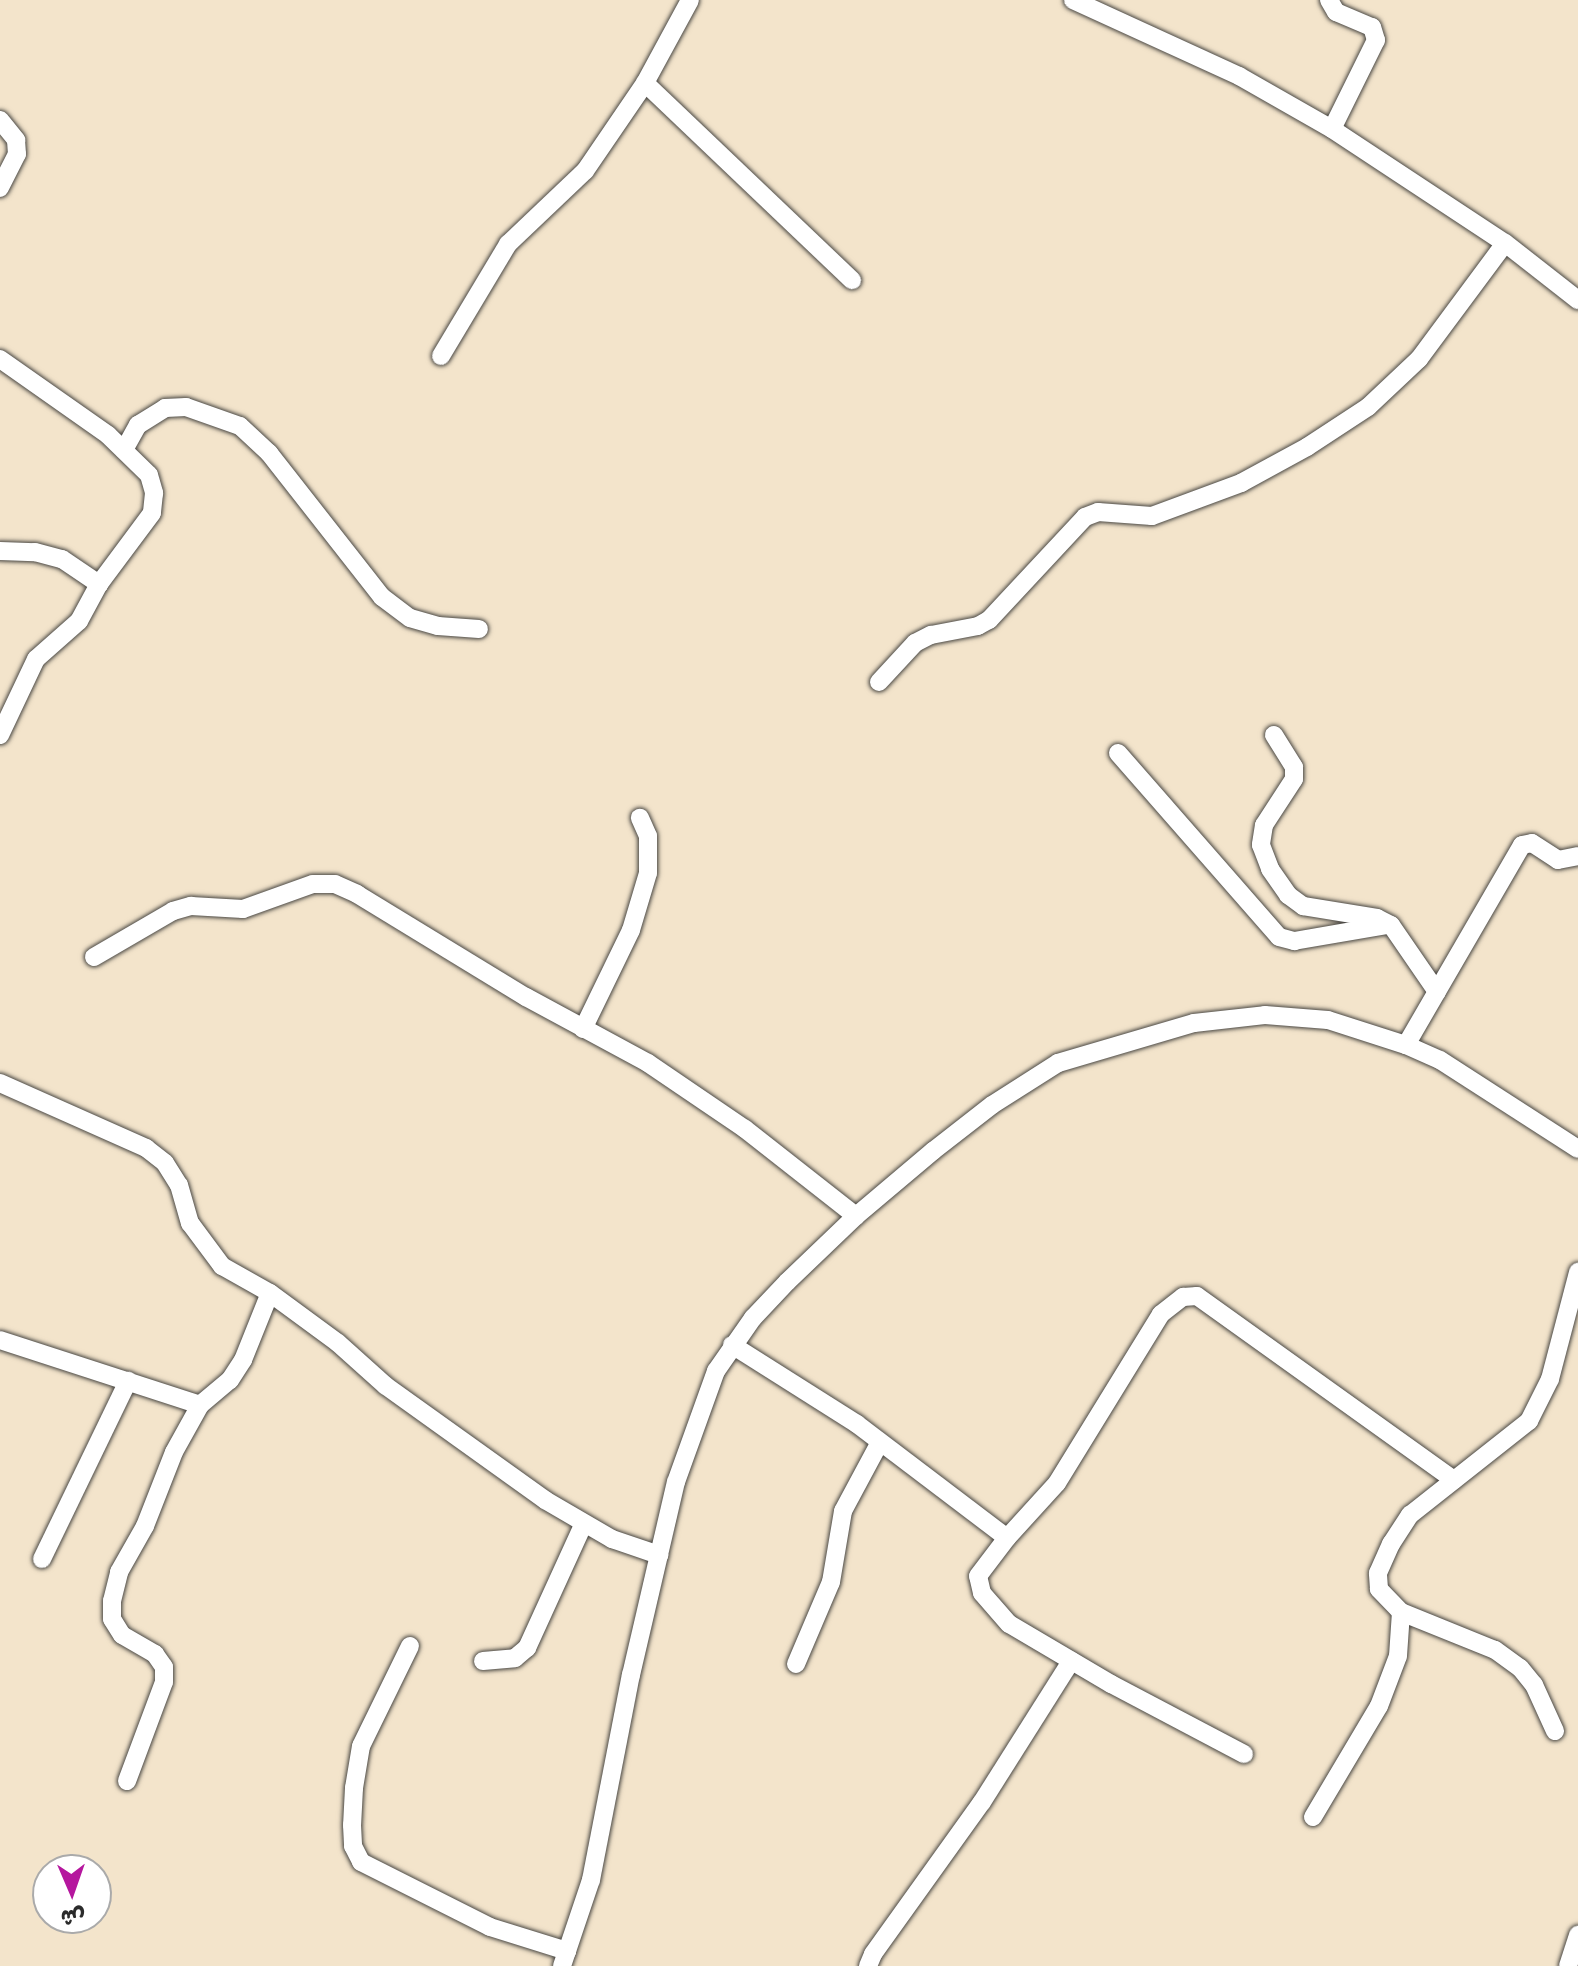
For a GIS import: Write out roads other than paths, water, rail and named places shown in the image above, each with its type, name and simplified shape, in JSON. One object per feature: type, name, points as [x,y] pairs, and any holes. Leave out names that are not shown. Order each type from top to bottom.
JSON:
[{"type":"street","points":[[441,356],[508,244],[585,171],[645,83],[690,0]]},
{"type":"street","points":[[1073,0],[1239,76],[1332,129],[1505,243],[1578,300]]},
{"type":"street","points":[[1329,0],[1336,12],[1372,27],[1376,40],[1332,129]]},
{"type":"street","points":[[645,83],[852,280]]},
{"type":"street","points":[[0,120],[16,140],[17,154],[0,188]]},
{"type":"street","points":[[879,682],[915,643],[931,635],[978,626],[989,620],[1085,517],[1098,512],[1152,516],[1241,483],[1307,447],[1368,407],[1419,359],[1505,243]]},
{"type":"street","points":[[0,359],[55,395],[124,450],[149,475],[154,493],[152,513],[99,584],[79,621],[36,659],[0,735]]},
{"type":"street","points":[[124,450],[138,425],[165,408],[186,407],[240,426],[269,453],[382,597],[410,618],[438,626],[479,629]]},
{"type":"street","points":[[0,551],[35,552],[62,559],[99,584]]},
{"type":"street","points":[[1274,735],[1294,767],[1294,779],[1264,825],[1261,845],[1270,869],[1288,895],[1303,906],[1377,918],[1391,925],[1437,992]]},
{"type":"street","points":[[1118,753],[1279,937],[1294,941],[1391,925]]},
{"type":"street","points":[[583,1029],[631,930],[648,873],[648,836],[640,818]]},
{"type":"street","points":[[1406,1045],[1522,845],[1532,843],[1558,860],[1578,856]]},
{"type":"street","points":[[94,957],[173,911],[191,906],[243,909],[313,884],[335,884],[357,894],[583,1029],[648,1063],[721,1113],[856,1216]]},
{"type":"street","points":[[410,1646],[361,1746],[354,1788],[353,1846],[361,1862],[490,1927],[565,1959],[591,1880],[676,1482],[701,1407],[732,1345],[787,1282],[856,1216],[992,1105],[1058,1063],[1194,1023],[1265,1015],[1328,1020],[1406,1045],[1440,1060],[1578,1149]]},
{"type":"street","points":[[0,1083],[146,1148],[165,1163],[179,1185],[190,1223],[211,1255],[238,1277],[270,1293],[338,1343],[386,1386],[583,1525],[659,1555]]},
{"type":"street","points":[[1555,1731],[1534,1685],[1520,1668],[1495,1650],[1401,1612],[1379,1589],[1378,1573],[1391,1544],[1410,1515],[1529,1421],[1550,1379],[1578,1272]]},
{"type":"street","points":[[127,1781],[164,1682],[164,1667],[155,1654],[122,1635],[112,1619],[112,1601],[119,1572],[145,1526],[174,1452],[200,1405],[230,1380],[243,1360],[270,1293]]},
{"type":"street","points":[[1244,1754],[1009,1624],[982,1593],[978,1576],[1007,1538],[1057,1483],[1161,1314],[1183,1297],[1197,1296],[1454,1480]]},
{"type":"street","points":[[0,1340],[200,1405]]},
{"type":"street","points":[[732,1345],[880,1442],[1007,1538]]},
{"type":"street","points":[[42,1559],[128,1381]]},
{"type":"street","points":[[796,1664],[831,1582],[843,1511],[880,1442]]},
{"type":"street","points":[[483,1661],[515,1658],[527,1648],[583,1525]]},
{"type":"street","points":[[1313,1817],[1379,1706],[1398,1656],[1401,1612]]},
{"type":"street","points":[[868,1966],[982,1802],[1071,1661]]},
{"type":"street","points":[[1568,1966],[1578,1935]]}]
